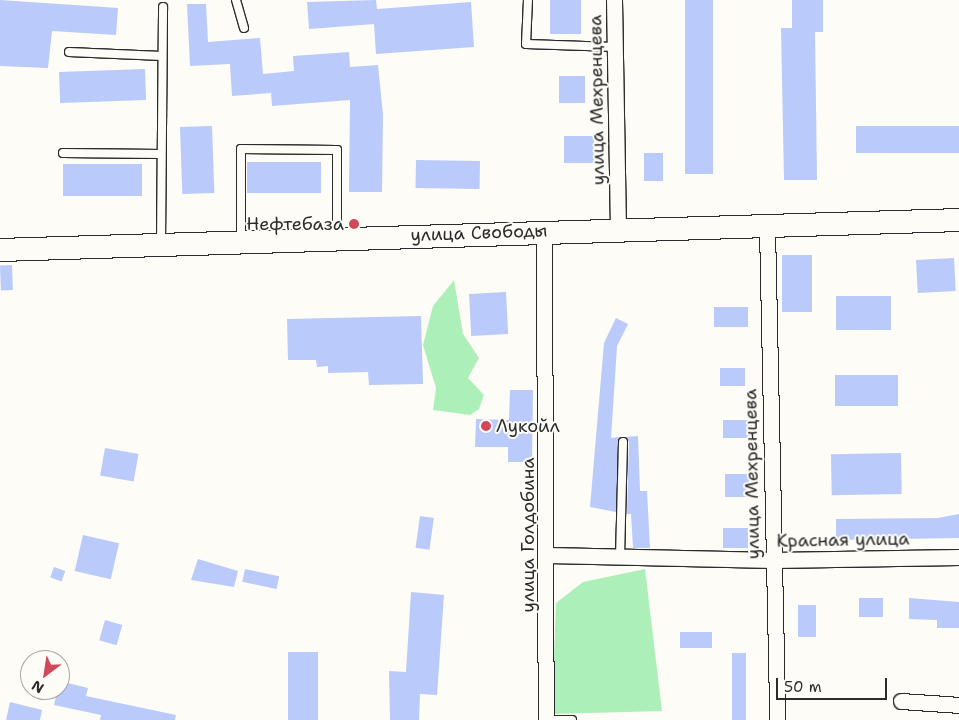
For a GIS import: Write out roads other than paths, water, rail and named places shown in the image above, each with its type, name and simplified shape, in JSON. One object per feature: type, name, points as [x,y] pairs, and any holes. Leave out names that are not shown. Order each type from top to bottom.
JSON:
[{"type":"main road","name":"улица Свободы","points":[[0,250],[544,230],[766,227],[959,220]]},
{"type":"street","name":"улица Мехренцева","points":[[614,0],[618,230]]},
{"type":"street","name":"улица Мехренцева","points":[[766,227],[777,720]]},
{"type":"street","name":"улица Голдобина","points":[[544,230],[548,555],[546,720]]},
{"type":"street","name":"Красная улица","points":[[548,555],[773,560],[959,557]]},
{"type":"street","points":[[901,701],[959,705]]},
{"type":"lane","points":[[236,0],[244,28]]},
{"type":"lane","points":[[528,0],[526,44],[615,47]]},
{"type":"lane","points":[[161,244],[163,7]]},
{"type":"lane","points":[[69,52],[162,56]]},
{"type":"lane","points":[[241,241],[241,149],[337,150],[338,238]]},
{"type":"lane","points":[[63,153],[161,154]]},
{"type":"lane","points":[[620,557],[622,442]]},
{"type":"lane","points":[[546,720],[572,720]]},
{"type":"place","name":"Нефтебаза","points":[[354,224]]},
{"type":"place","name":"Лукойл","points":[[486,426]]}]
